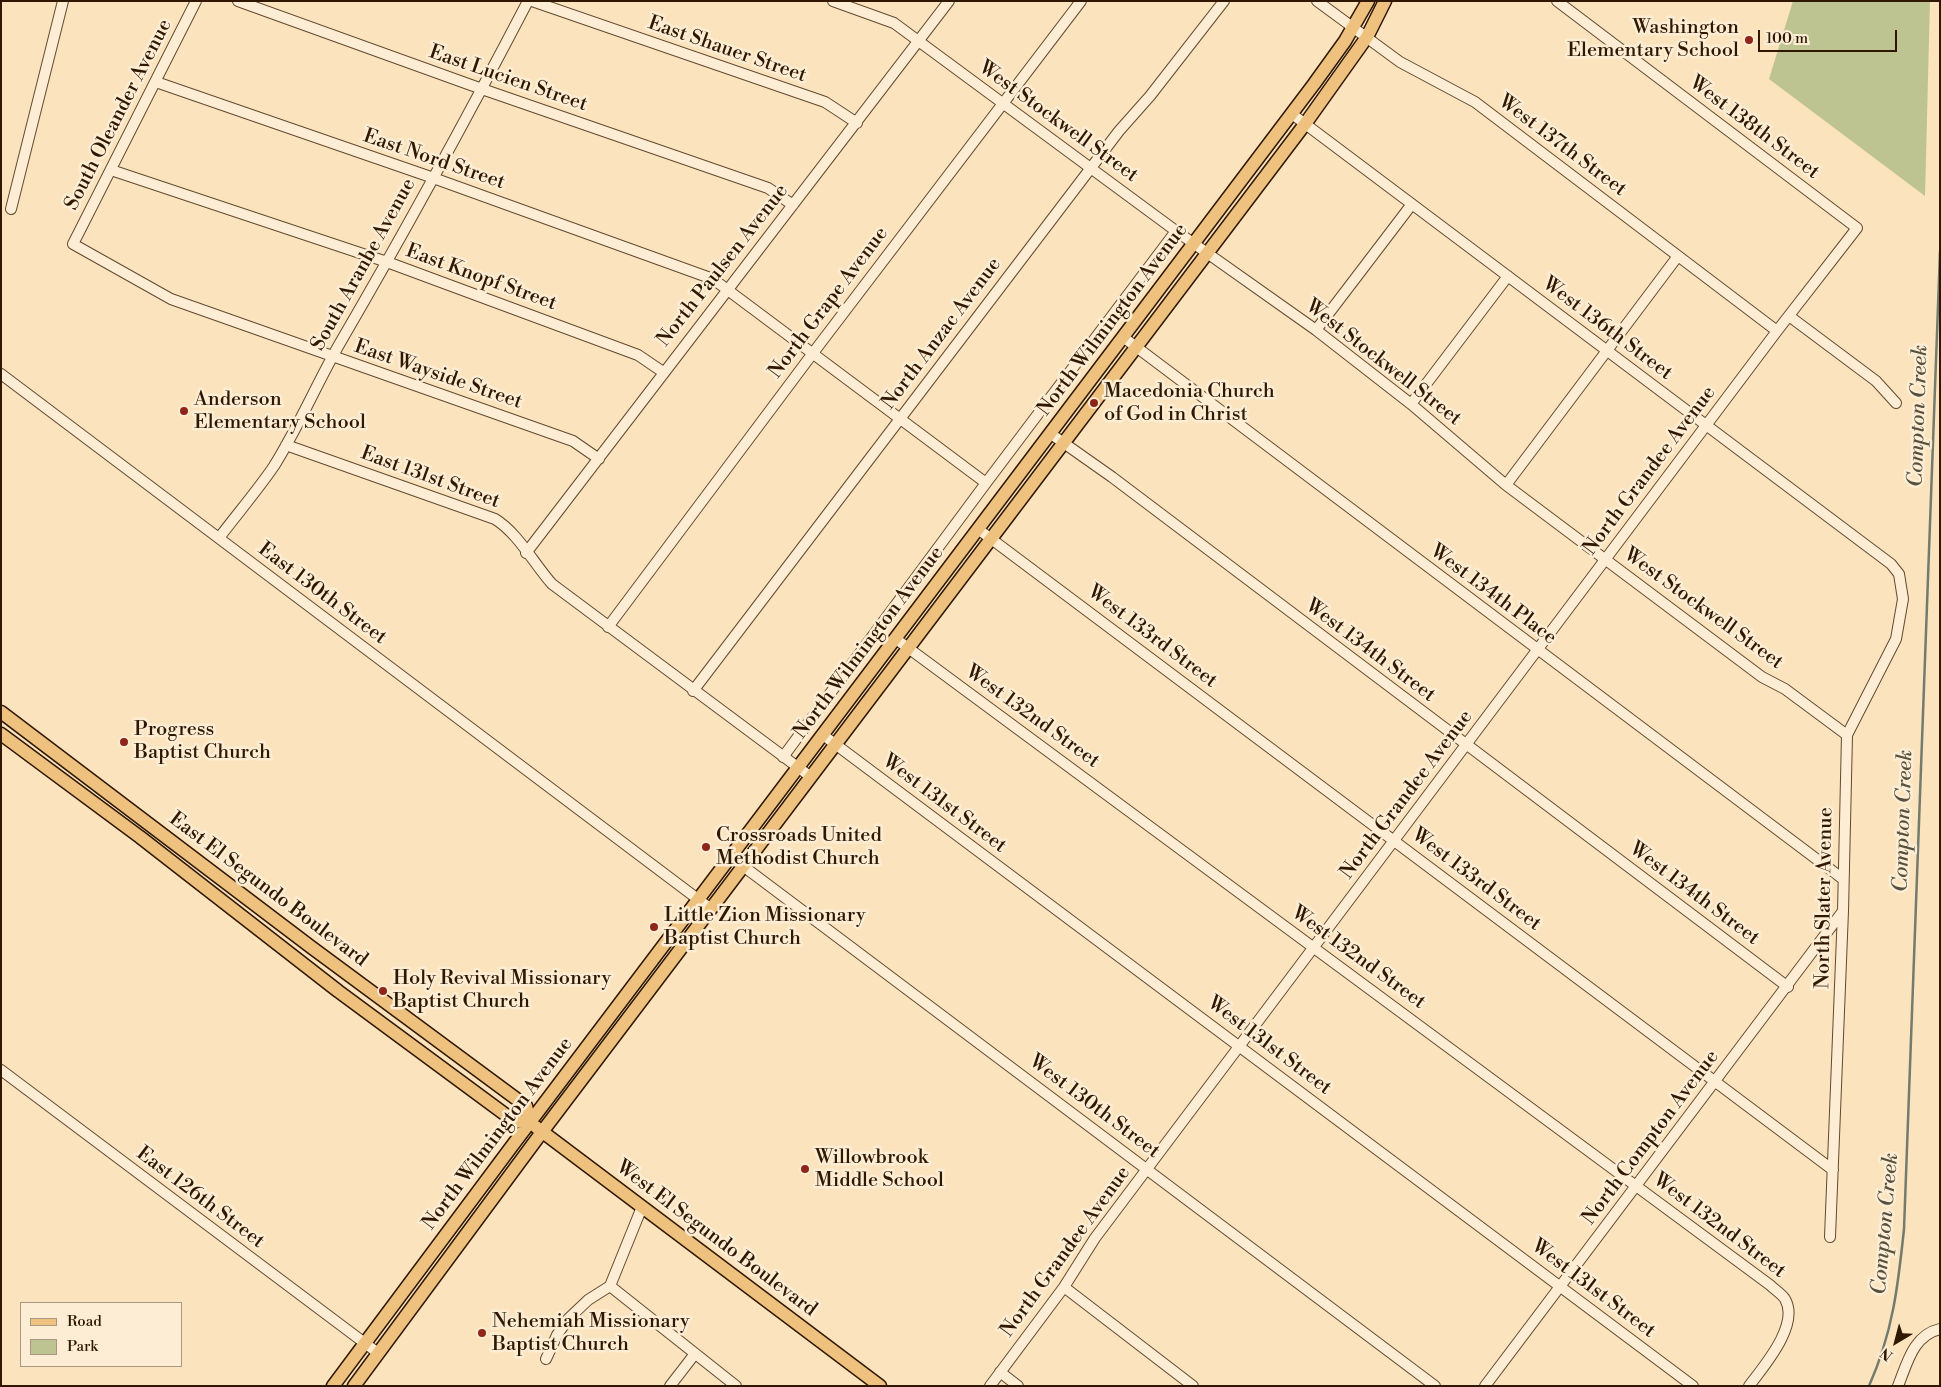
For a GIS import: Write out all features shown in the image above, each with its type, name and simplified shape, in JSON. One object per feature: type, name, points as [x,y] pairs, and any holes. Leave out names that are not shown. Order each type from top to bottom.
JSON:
[{"type":"main road","name":"North Wilmington Avenue","points":[[332,1386],[1292,114],[1327,67],[1353,28],[1368,1]]},
{"type":"main road","name":"North Wilmington Avenue","points":[[354,1386],[543,1130],[1305,124],[1367,37],[1386,1]]},
{"type":"main road","name":"East El Segundo Boulevard","points":[[1,712],[310,947],[526,1106],[530,1122],[515,1121],[454,1078],[338,991],[140,837],[1,734]]},
{"type":"main road","name":"West El Segundo Boulevard","points":[[530,1122],[880,1386]]},
{"type":"street","points":[[11,209],[63,1]]},
{"type":"street","name":"South Oleander Avenue","points":[[73,244],[196,1]]},
{"type":"street","name":"East Lucien Street","points":[[238,1],[482,90],[768,188],[792,205]]},
{"type":"street","name":"South Aranbe Avenue","points":[[219,538],[273,466],[286,445],[332,356],[387,262],[482,90],[528,1]]},
{"type":"street","name":"East Shauer Street","points":[[532,1],[825,102],[857,123]]},
{"type":"street","name":"West Stockwell Street","points":[[833,1],[894,23],[1003,102],[1176,231],[1316,330],[1411,404],[1506,485],[1762,678],[1785,689],[1846,736]]},
{"type":"street","name":"North Paulsen Avenue","points":[[526,553],[949,1]]},
{"type":"street","name":"North Grape Avenue","points":[[608,627],[1080,1]]},
{"type":"street","name":"North Anzac Avenue","points":[[693,691],[1118,131],[1150,96],[1224,1]]},
{"type":"street","name":"West 137th Street","points":[[1317,1],[1400,62],[1475,102],[1778,331]]},
{"type":"street","name":"West 138th Street","points":[[1557,1],[1858,228]]},
{"type":"street","name":"East Nord Street","points":[[156,82],[433,178],[713,279],[986,483]]},
{"type":"street","name":"West 136th Street","points":[[1292,114],[1891,564],[1899,574]]},
{"type":"street","name":"East Knopf Street","points":[[111,170],[387,262],[638,355],[664,372]]},
{"type":"street","points":[[1316,330],[1412,204]]},
{"type":"street","name":"North Grandee Avenue","points":[[990,1386],[1064,1287],[1095,1238],[1789,316],[1858,228]]},
{"type":"street","points":[[783,757],[1176,231]]},
{"type":"street","name":"East Wayside Street","points":[[73,244],[171,299],[573,441],[599,459]]},
{"type":"street","points":[[1506,485],[1678,256]]},
{"type":"street","points":[[1411,404],[1508,276]]},
{"type":"street","points":[[1789,316],[1876,381],[1896,403]]},
{"type":"street","name":"West 134th Place","points":[[1123,337],[1843,880]]},
{"type":"street","name":"East 130th Street","points":[[1,374],[698,900]]},
{"type":"street","name":"West 134th Street","points":[[1051,434],[1112,477],[1788,987]]},
{"type":"street","name":"East 131st Street","points":[[286,445],[495,519],[505,525],[526,553]]},
{"type":"street","name":"West 133rd Street","points":[[978,529],[1833,1170]]},
{"type":"street","points":[[526,553],[552,584],[693,691],[811,777]]},
{"type":"street","name":"North Slater Avenue","points":[[1830,1237],[1844,911],[1846,736],[1896,639],[1903,599],[1899,574]]},
{"type":"street","name":"West 132nd Street","points":[[896,639],[1637,1186],[1785,1298],[1788,1313],[1786,1328],[1770,1358],[1750,1386]]},
{"type":"street","name":"West 131st Street","points":[[823,735],[1693,1386]]},
{"type":"street","name":"West 130th Street","points":[[731,857],[1435,1386]]},
{"type":"street","points":[[698,900],[711,909]]},
{"type":"street","name":"North Compton Avenue","points":[[1485,1386],[1844,911]]},
{"type":"street","name":"East 126th Street","points":[[1,1070],[378,1354]]},
{"type":"street","points":[[546,1359],[557,1335],[568,1319],[588,1300],[610,1286],[642,1207]]},
{"type":"street","points":[[610,1286],[736,1386]]},
{"type":"street","points":[[1064,1287],[1193,1386]]},
{"type":"street","points":[[1898,1386],[1913,1348],[1922,1338],[1940,1329]]},
{"type":"street","points":[[670,1386],[694,1354]]},
{"type":"street","points":[[1000,1372],[1018,1386]]},
{"type":"green space","points":[[1793,1],[1930,1],[1925,196],[1769,79]]},
{"type":"waterway","name":"Compton Creek","points":[[1869,1386],[1889,1328],[1897,1289],[1904,1229],[1940,252]]},
{"type":"place","name":"Washington Elementary School","points":[[1749,40]]},
{"type":"place","name":"Macedonia Church of God in Christ","points":[[1094,403]]},
{"type":"place","name":"Anderson Elementary School","points":[[184,411]]},
{"type":"place","name":"Progress Baptist Church","points":[[124,742]]},
{"type":"place","name":"Crossroads United Methodist Church","points":[[706,847]]},
{"type":"place","name":"Little Zion Missionary Baptist Church","points":[[654,927]]},
{"type":"place","name":"Holy Revival Missionary Baptist Church","points":[[383,991]]},
{"type":"place","name":"Willowbrook Middle School","points":[[805,1169]]},
{"type":"place","name":"Nehemiah Missionary Baptist Church","points":[[482,1333]]}]
